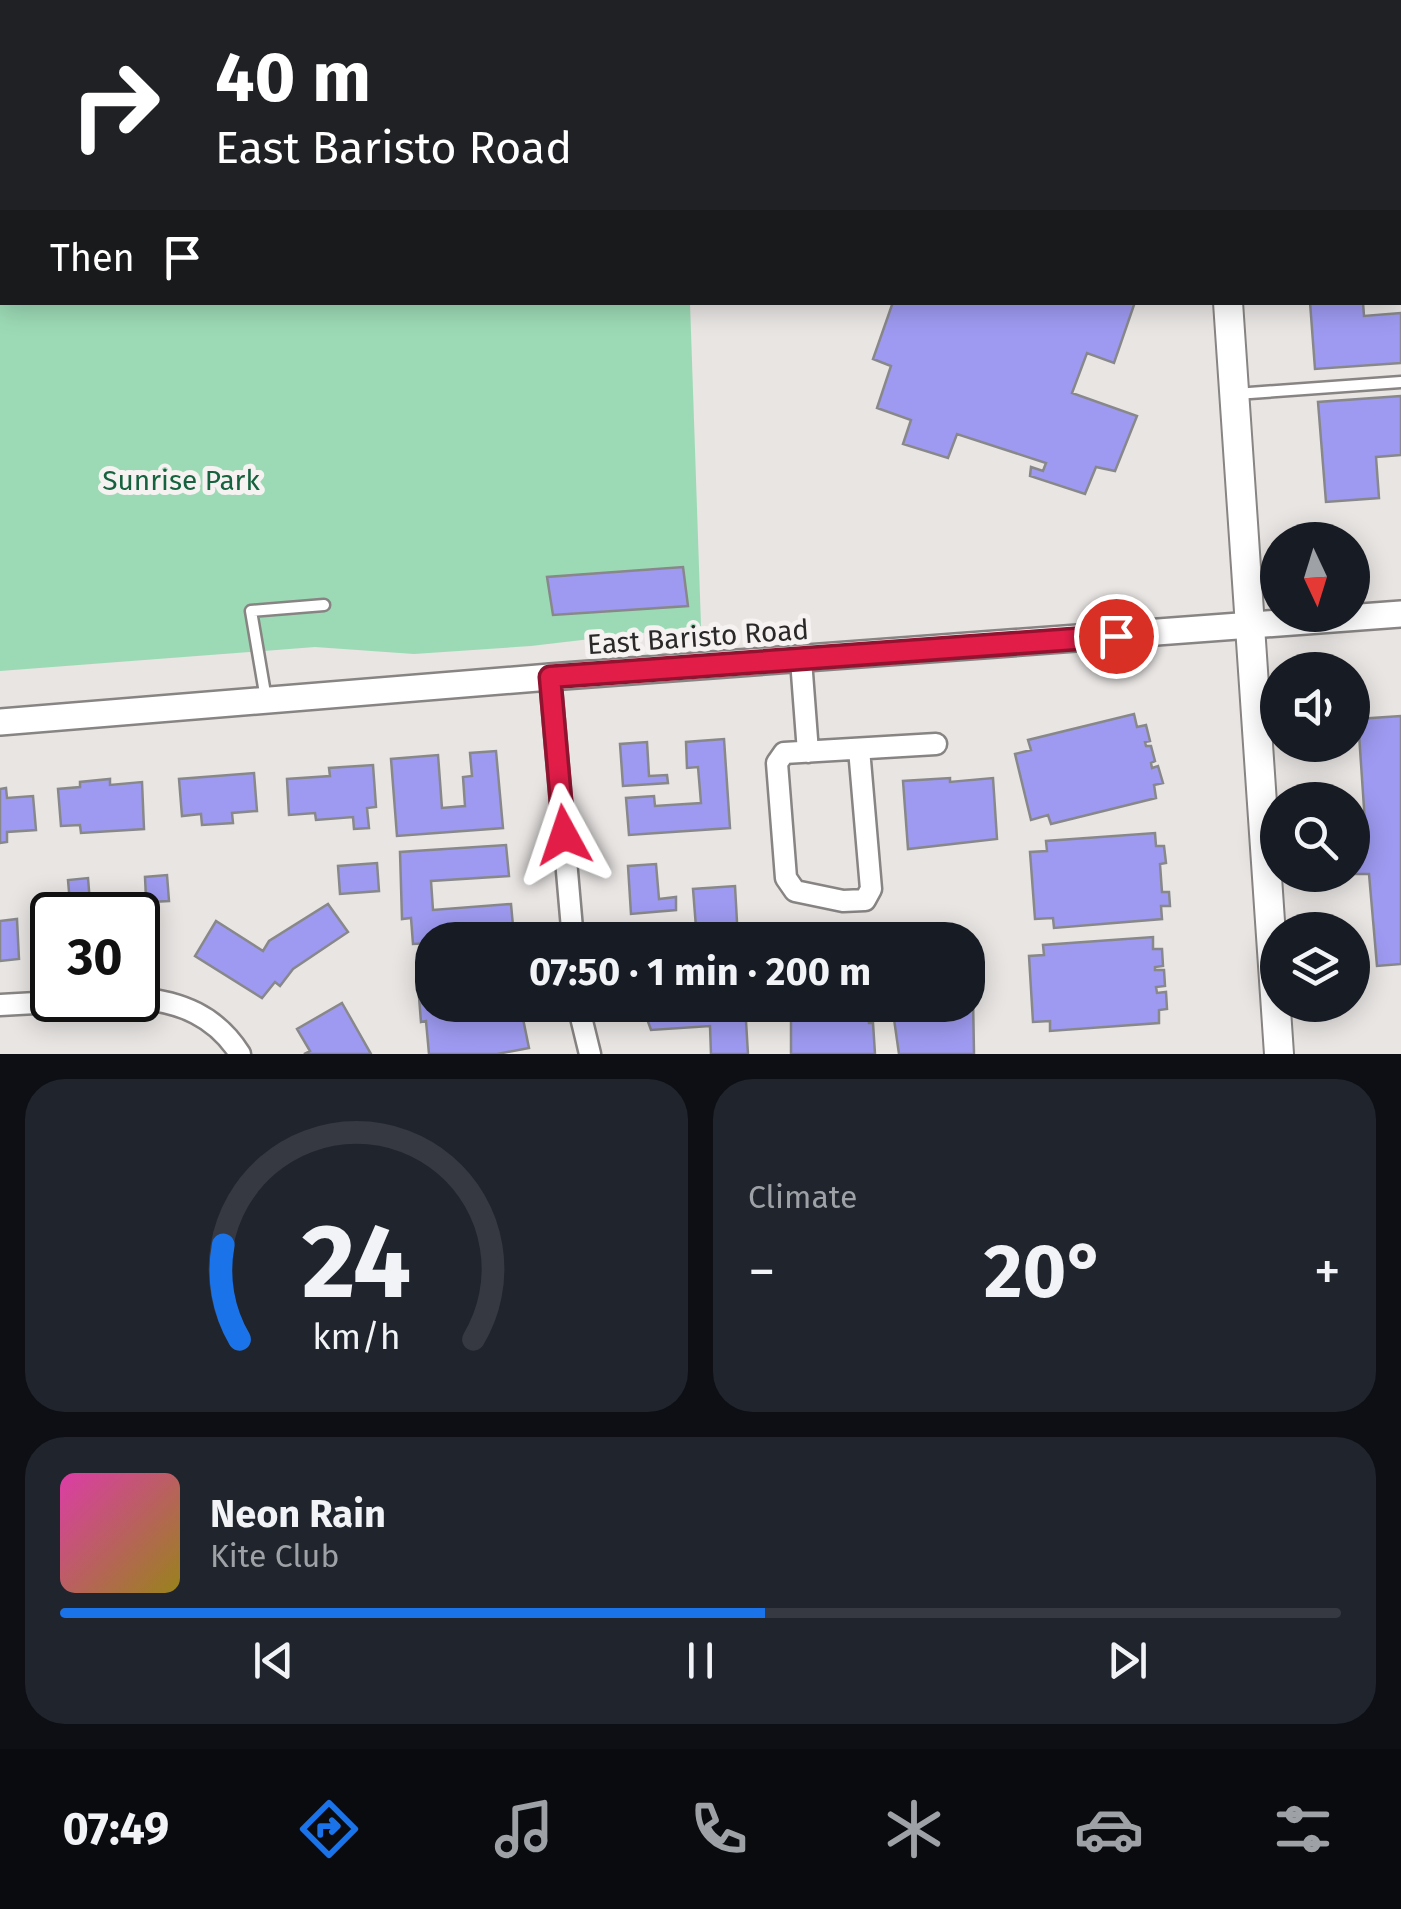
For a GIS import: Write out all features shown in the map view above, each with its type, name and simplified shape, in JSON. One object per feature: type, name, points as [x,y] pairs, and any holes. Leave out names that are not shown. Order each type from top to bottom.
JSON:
[{"type":"main road","points":[[1228,305],[1279,1054]]},
{"type":"street","name":"East Baristo Road","points":[[0,722],[1401,614]]},
{"type":"street","points":[[800,660],[808,752]]},
{"type":"street","points":[[550,677],[571,922]]},
{"type":"street","points":[[859,748],[871,889],[865,900],[843,901],[796,891],[786,878],[777,763],[784,754],[859,748],[936,744]]},
{"type":"street","points":[[160,1000],[196,1010],[232,1041],[240,1054]]},
{"type":"street","points":[[0,1005],[30,1003]]},
{"type":"street","points":[[582,1022],[590,1054]]},
{"type":"lane","points":[[1235,394],[1401,382]]},
{"type":"lane","points":[[266,700],[251,611],[324,605]]},
{"type":"green space","name":"Sunrise Park","points":[[0,305],[690,305],[701,626],[531,646],[414,654],[315,647],[0,671]]},
{"type":"building","points":[[892,305],[1134,305],[1114,363],[1087,353],[1072,393],[1137,416],[1115,471],[1096,467],[1085,494],[1030,476],[1031,467],[1043,471],[1046,463],[957,434],[948,458],[903,444],[911,420],[877,408],[891,366],[873,359]]},
{"type":"building","points":[[1310,305],[1363,305],[1364,316],[1401,313],[1401,363],[1315,369]]},
{"type":"building","points":[[1401,396],[1401,455],[1376,457],[1379,498],[1326,502],[1318,402]]},
{"type":"building","points":[[683,567],[688,606],[553,615],[547,577]]},
{"type":"building","points":[[1134,714],[1137,727],[1146,725],[1150,741],[1145,742],[1146,746],[1151,746],[1155,761],[1152,768],[1158,766],[1163,783],[1154,785],[1156,798],[1051,824],[1048,815],[1031,820],[1015,754],[1031,750],[1028,740]]},
{"type":"building","points":[[1401,716],[1401,964],[1377,966],[1370,886],[1370,782],[1362,782],[1361,762],[1370,762],[1370,718]]},
{"type":"building","points":[[724,739],[730,828],[629,835],[626,798],[654,796],[655,806],[701,803],[698,767],[687,768],[686,742]]},
{"type":"building","points":[[647,742],[649,776],[667,775],[668,783],[623,786],[620,744]]},
{"type":"building","points":[[496,751],[503,828],[397,836],[391,759],[438,755],[442,808],[465,806],[463,777],[472,776],[470,753]]},
{"type":"building","points":[[373,765],[376,807],[367,808],[369,828],[354,829],[353,817],[316,820],[315,813],[289,815],[287,779],[330,776],[329,768]]},
{"type":"building","points":[[254,773],[257,811],[232,813],[233,823],[202,825],[201,814],[182,816],[179,779]]},
{"type":"building","points":[[950,778],[950,782],[993,778],[997,839],[908,849],[903,781]]},
{"type":"building","points":[[110,779],[110,785],[142,782],[144,829],[81,833],[80,825],[61,826],[58,789]]},
{"type":"building","points":[[6,788],[7,798],[33,796],[36,830],[7,832],[7,842],[0,843],[0,789]]},
{"type":"building","points":[[1155,833],[1156,846],[1164,846],[1166,863],[1160,864],[1162,892],[1169,892],[1170,906],[1161,906],[1162,919],[1054,928],[1053,918],[1035,919],[1030,852],[1047,851],[1046,841]]},
{"type":"building","points":[[506,845],[509,876],[431,881],[433,910],[511,904],[513,922],[415,922],[413,944],[411,918],[402,919],[400,852]]},
{"type":"building","points":[[377,863],[379,891],[340,894],[338,866]]},
{"type":"building","points":[[656,864],[659,899],[676,897],[676,910],[631,914],[628,866]]},
{"type":"building","points":[[167,875],[169,901],[160,901],[160,892],[146,892],[145,877]]},
{"type":"building","points":[[88,878],[89,892],[69,892],[68,880]]},
{"type":"building","points":[[735,886],[737,922],[696,922],[693,889]]},
{"type":"building","points":[[328,904],[348,932],[293,969],[280,986],[275,982],[262,998],[195,956],[216,921],[263,951],[269,941]]},
{"type":"building","points":[[17,919],[19,959],[0,961],[0,921]]},
{"type":"building","points":[[1153,937],[1153,949],[1162,949],[1163,966],[1155,970],[1164,970],[1165,986],[1156,987],[1157,993],[1166,992],[1167,1009],[1159,1010],[1159,1023],[1050,1031],[1050,1021],[1033,1022],[1029,956],[1044,955],[1043,945]]},
{"type":"building","points":[[342,1003],[371,1054],[304,1054],[310,1051],[297,1029]]},
{"type":"building","points":[[426,1022],[524,1022],[529,1048],[497,1054],[429,1054]]},
{"type":"building","points":[[648,1022],[746,1022],[748,1054],[711,1054],[710,1026],[651,1030]]},
{"type":"building","points":[[791,1022],[873,1023],[875,1054],[791,1054]]},
{"type":"building","points":[[894,1022],[973,1022],[974,1054],[899,1054]]},
{"type":"route","points":[[564,835],[550,677],[1116,636]]}]
